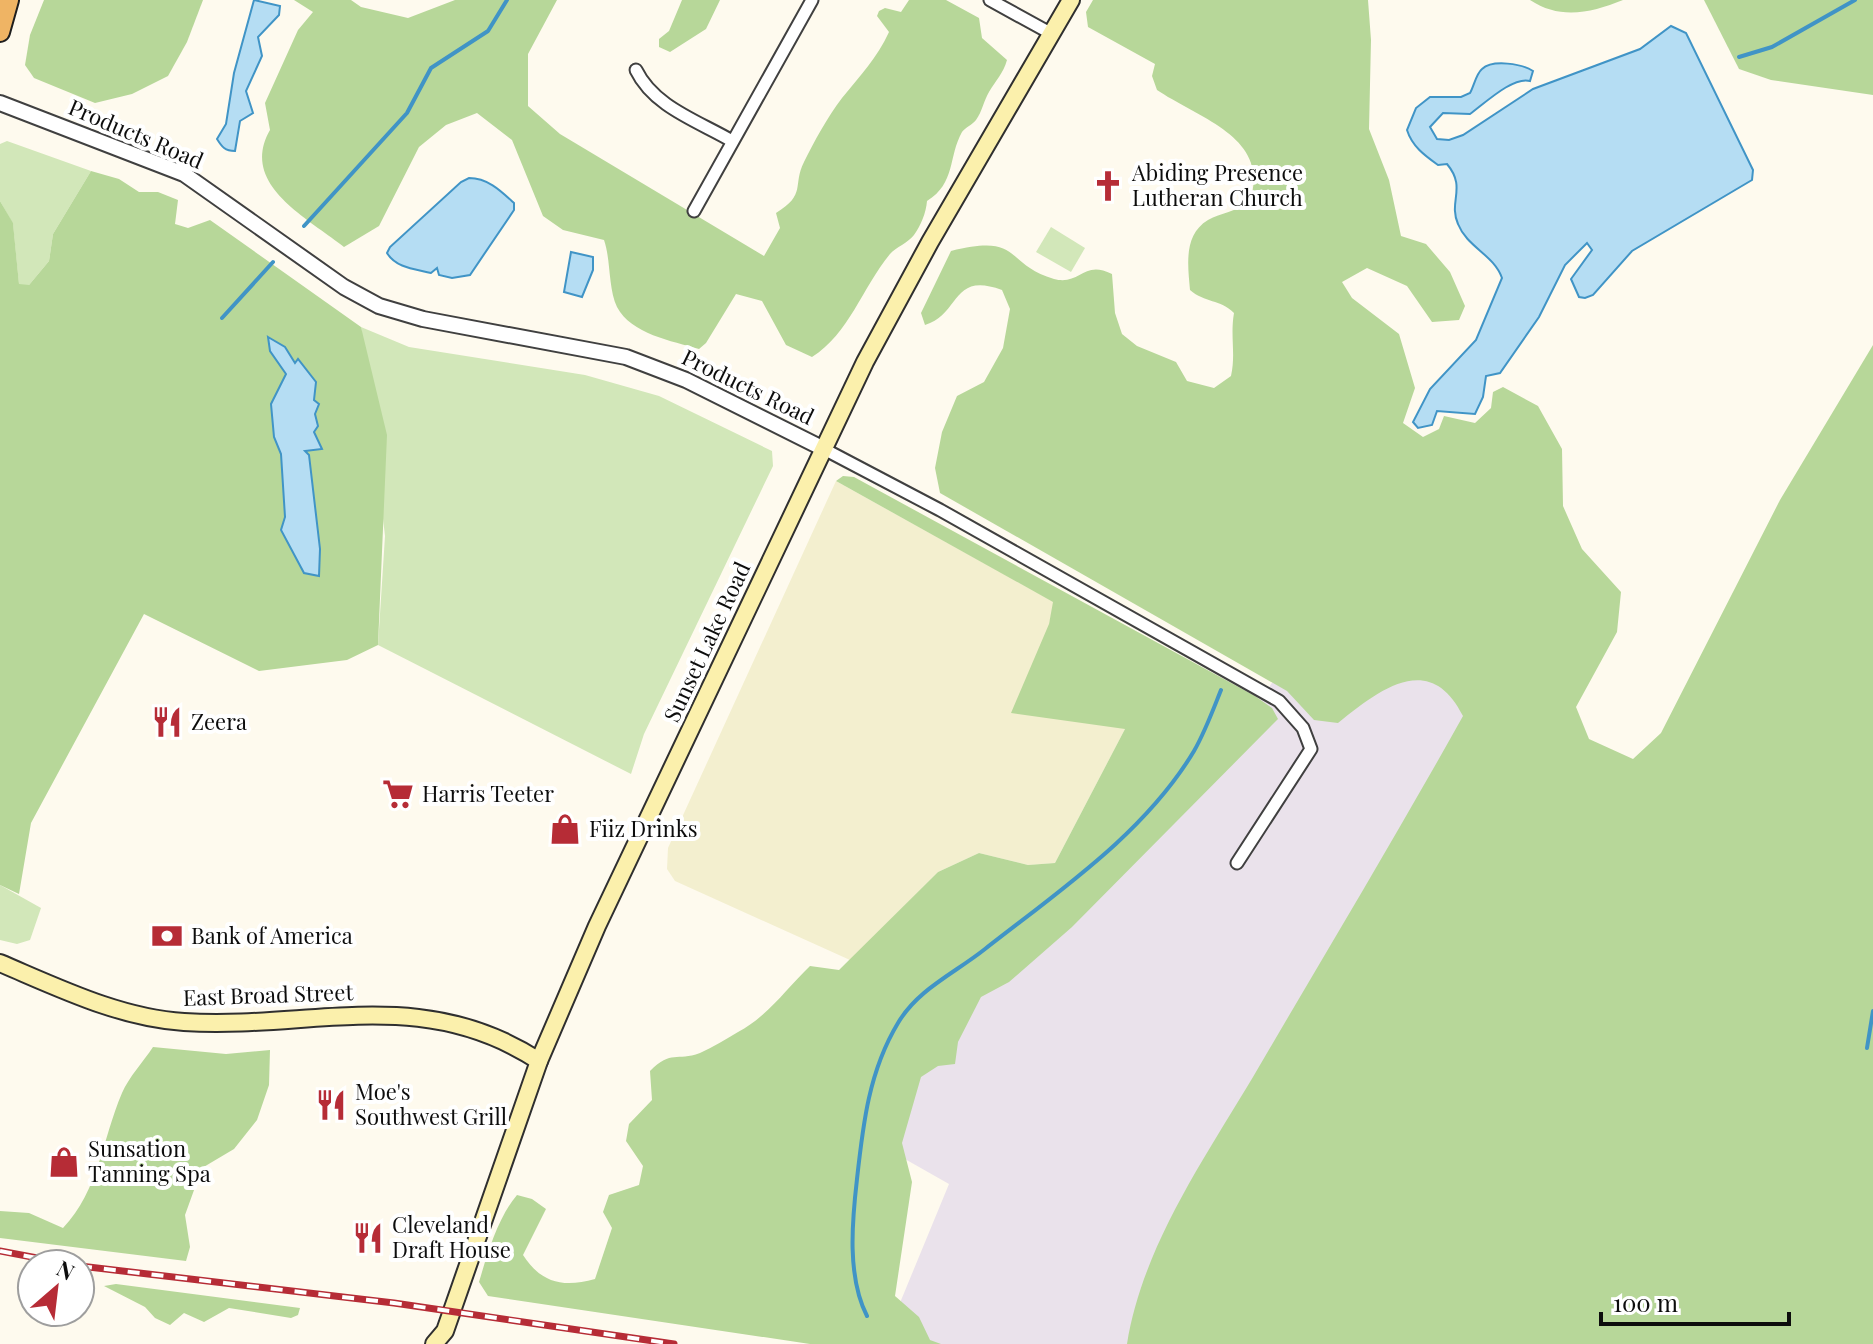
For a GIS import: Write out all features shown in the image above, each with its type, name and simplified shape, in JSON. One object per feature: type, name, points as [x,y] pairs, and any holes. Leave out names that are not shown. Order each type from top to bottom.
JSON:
[{"type":"highway","points":[[0,32],[9,0]]},
{"type":"main road","name":"Sunset Lake Road","points":[[442,1340],[539,1061],[597,926],[822,448],[930,242],[1071,0]]},
{"type":"main road","name":"East Broad Street","points":[[0,963],[89,1000],[150,1018],[226,1023],[395,1014],[478,1033],[522,1050],[539,1061]]},
{"type":"street","points":[[694,211],[812,0]]},
{"type":"street","points":[[990,0],[1052,34]]},
{"type":"street","points":[[636,70],[649,92],[661,101],[732,141]]},
{"type":"street","name":"Products Road","points":[[0,103],[184,174],[344,287],[379,306],[423,319],[626,357],[686,380],[953,517],[1279,701],[1303,728],[1311,749],[1237,863]]},
{"type":"shaded area","points":[[836,481],[1054,602],[1049,624],[1125,729],[1055,863],[1028,865],[979,853],[938,872],[850,960],[675,881],[667,869],[668,848]]},
{"type":"shaded area","points":[[1513,667],[1141,1344],[883,1344],[949,1184],[882,1146],[930,1009],[1255,708],[1278,674]]},
{"type":"green space","points":[[44,0],[203,0],[187,42],[168,76],[132,94],[95,103],[34,78],[25,65],[30,35]]},
{"type":"green space","points":[[294,0],[351,0],[361,7],[408,18],[455,0],[557,0],[528,54],[528,106],[560,134],[764,256],[780,228],[776,213],[795,195],[804,162],[817,137],[874,59],[889,32],[877,16],[879,11],[885,8],[901,12],[909,0],[946,0],[979,18],[982,38],[1007,60],[978,117],[962,132],[947,178],[927,201],[917,231],[890,254],[846,323],[825,347],[812,357],[786,345],[762,301],[736,294],[706,343],[699,349],[653,335],[623,316],[614,299],[604,240],[563,230],[543,216],[512,140],[477,113],[446,125],[419,147],[379,226],[344,247],[296,211],[281,198],[263,167],[263,149],[270,130],[265,103],[298,30],[313,12]]},
{"type":"green space","points":[[682,0],[720,0],[706,29],[670,52],[659,47],[659,39],[669,31]]},
{"type":"green space","points":[[1093,0],[1368,0],[1371,40],[1369,129],[1389,180],[1401,236],[1426,244],[1450,272],[1465,306],[1459,320],[1432,322],[1407,286],[1367,268],[1342,282],[1352,298],[1399,334],[1415,388],[1403,423],[1423,437],[1439,429],[1444,416],[1475,423],[1491,408],[1493,392],[1503,387],[1538,406],[1562,449],[1563,506],[1582,549],[1621,592],[1617,632],[1576,707],[1589,739],[1633,759],[1661,733],[1780,500],[1873,345],[1873,1344],[1127,1344],[1146,1273],[1177,1205],[1463,716],[1450,696],[1435,684],[1420,680],[1387,688],[1338,723],[1314,720],[1287,691],[940,493],[935,468],[942,432],[957,396],[984,382],[1003,348],[1010,309],[1002,290],[974,286],[958,296],[937,320],[925,325],[921,313],[951,251],[974,246],[1002,248],[1038,273],[1054,279],[1070,279],[1094,269],[1112,274],[1115,313],[1122,334],[1137,346],[1176,362],[1187,381],[1214,388],[1231,376],[1234,313],[1190,290],[1189,252],[1194,234],[1200,226],[1249,203],[1254,181],[1251,162],[1242,146],[1228,133],[1157,90],[1152,76],[1155,64],[1088,27],[1086,12]]},
{"type":"green space","points":[[1530,0],[1623,0],[1587,11],[1564,12]]},
{"type":"green space","points":[[1704,0],[1873,0],[1873,95],[1771,80],[1739,69]]},
{"type":"green space","points":[[7,141],[91,171],[53,234],[49,261],[29,285],[19,285],[13,224],[0,201],[0,144]]},
{"type":"green space","points":[[91,171],[119,179],[139,192],[158,192],[178,200],[175,224],[188,228],[210,220],[361,327],[387,435],[378,645],[347,660],[259,671],[144,614],[31,823],[19,894],[0,885],[0,201],[13,223],[19,284],[29,285],[49,261],[53,234]]},
{"type":"green space","points":[[1051,227],[1085,248],[1071,272],[1036,252]]},
{"type":"green space","points":[[361,327],[409,347],[585,375],[659,396],[772,451],[773,466],[644,734],[631,774],[378,645],[385,536]]},
{"type":"green space","points":[[843,476],[854,477],[1255,696],[1272,708],[1278,719],[1072,927],[1009,982],[981,997],[958,1042],[955,1064],[938,1066],[921,1077],[902,1143],[912,1182],[895,1296],[919,1317],[930,1340],[941,1344],[810,1344],[488,1296],[479,1282],[499,1225],[517,1195],[532,1199],[546,1209],[523,1255],[537,1272],[563,1283],[595,1279],[612,1228],[603,1212],[609,1195],[639,1185],[643,1166],[626,1141],[629,1124],[652,1100],[650,1071],[657,1064],[669,1058],[700,1053],[749,1026],[810,966],[839,970],[938,872],[979,853],[1028,865],[1055,863],[1125,729],[1011,713],[1049,624],[1053,602],[836,481]]},
{"type":"green space","points":[[0,885],[41,908],[30,940],[17,944],[0,940]]},
{"type":"green space","points":[[153,1047],[226,1054],[270,1050],[269,1085],[257,1120],[234,1149],[202,1168],[185,1215],[190,1247],[186,1261],[0,1238],[0,1211],[29,1213],[63,1228],[85,1197],[115,1111],[132,1075]]},
{"type":"green space","points":[[116,1284],[300,1308],[298,1315],[291,1318],[229,1308],[204,1322],[184,1313],[170,1325],[155,1318],[145,1307],[104,1286]]},
{"type":"water","points":[[254,0],[280,6],[279,15],[258,37],[262,56],[246,91],[253,113],[240,121],[235,151],[232,151],[224,148],[217,139],[226,124],[234,73]]},
{"type":"water","points":[[1671,26],[1686,33],[1753,170],[1752,180],[1632,251],[1593,295],[1585,298],[1579,297],[1571,279],[1592,250],[1587,243],[1565,265],[1539,317],[1500,373],[1486,376],[1483,397],[1475,414],[1437,411],[1432,425],[1418,428],[1413,422],[1430,389],[1476,340],[1502,278],[1493,263],[1468,239],[1458,224],[1455,216],[1457,187],[1453,173],[1447,164],[1438,165],[1423,154],[1409,136],[1407,130],[1416,108],[1430,97],[1461,97],[1470,93],[1478,74],[1493,64],[1522,66],[1533,71],[1530,81],[1507,87],[1470,114],[1443,113],[1430,127],[1437,139],[1449,140],[1463,135],[1533,89],[1640,49]]},
{"type":"water","points":[[469,178],[488,183],[514,203],[514,210],[470,275],[452,278],[439,275],[437,268],[431,273],[395,262],[387,253],[390,247]]},
{"type":"water","points":[[571,252],[593,257],[593,270],[582,297],[564,292]]},
{"type":"water","points":[[268,337],[285,347],[295,363],[298,359],[316,382],[314,400],[319,404],[315,414],[318,426],[314,432],[322,449],[305,451],[309,455],[320,549],[319,576],[304,573],[281,530],[285,517],[281,454],[274,437],[271,404],[286,374],[270,351]]},
{"type":"waterway","points":[[304,226],[407,113],[431,68],[488,31],[507,0]]},
{"type":"waterway","points":[[1739,57],[1772,47],[1855,0]]},
{"type":"waterway","points":[[222,318],[273,262]]},
{"type":"waterway","points":[[867,1316],[856,1284],[854,1267],[855,1196],[869,1098],[880,1060],[898,1023],[926,991],[1042,905],[1126,834],[1174,781],[1194,751],[1221,690]]},
{"type":"waterway","points":[[1867,1048],[1873,1011]]},
{"type":"railway","points":[[0,1251],[16,1254]]},
{"type":"railway","points":[[96,1268],[394,1303],[674,1344]]},
{"type":"place","name":"Abiding Presence Lutheran Church","points":[[1108,186]]},
{"type":"place","name":"Zeera","points":[[167,722]]},
{"type":"place","name":"Harris Teeter","points":[[398,794]]},
{"type":"place","name":"Fiiz Drinks","points":[[565,829]]},
{"type":"place","name":"Bank of America","points":[[167,936]]},
{"type":"place","name":"Moe's Southwest Grill","points":[[331,1105]]},
{"type":"place","name":"Sunsation Tanning Spa","points":[[64,1162]]},
{"type":"place","name":"Cleveland Draft House","points":[[368,1238]]}]
